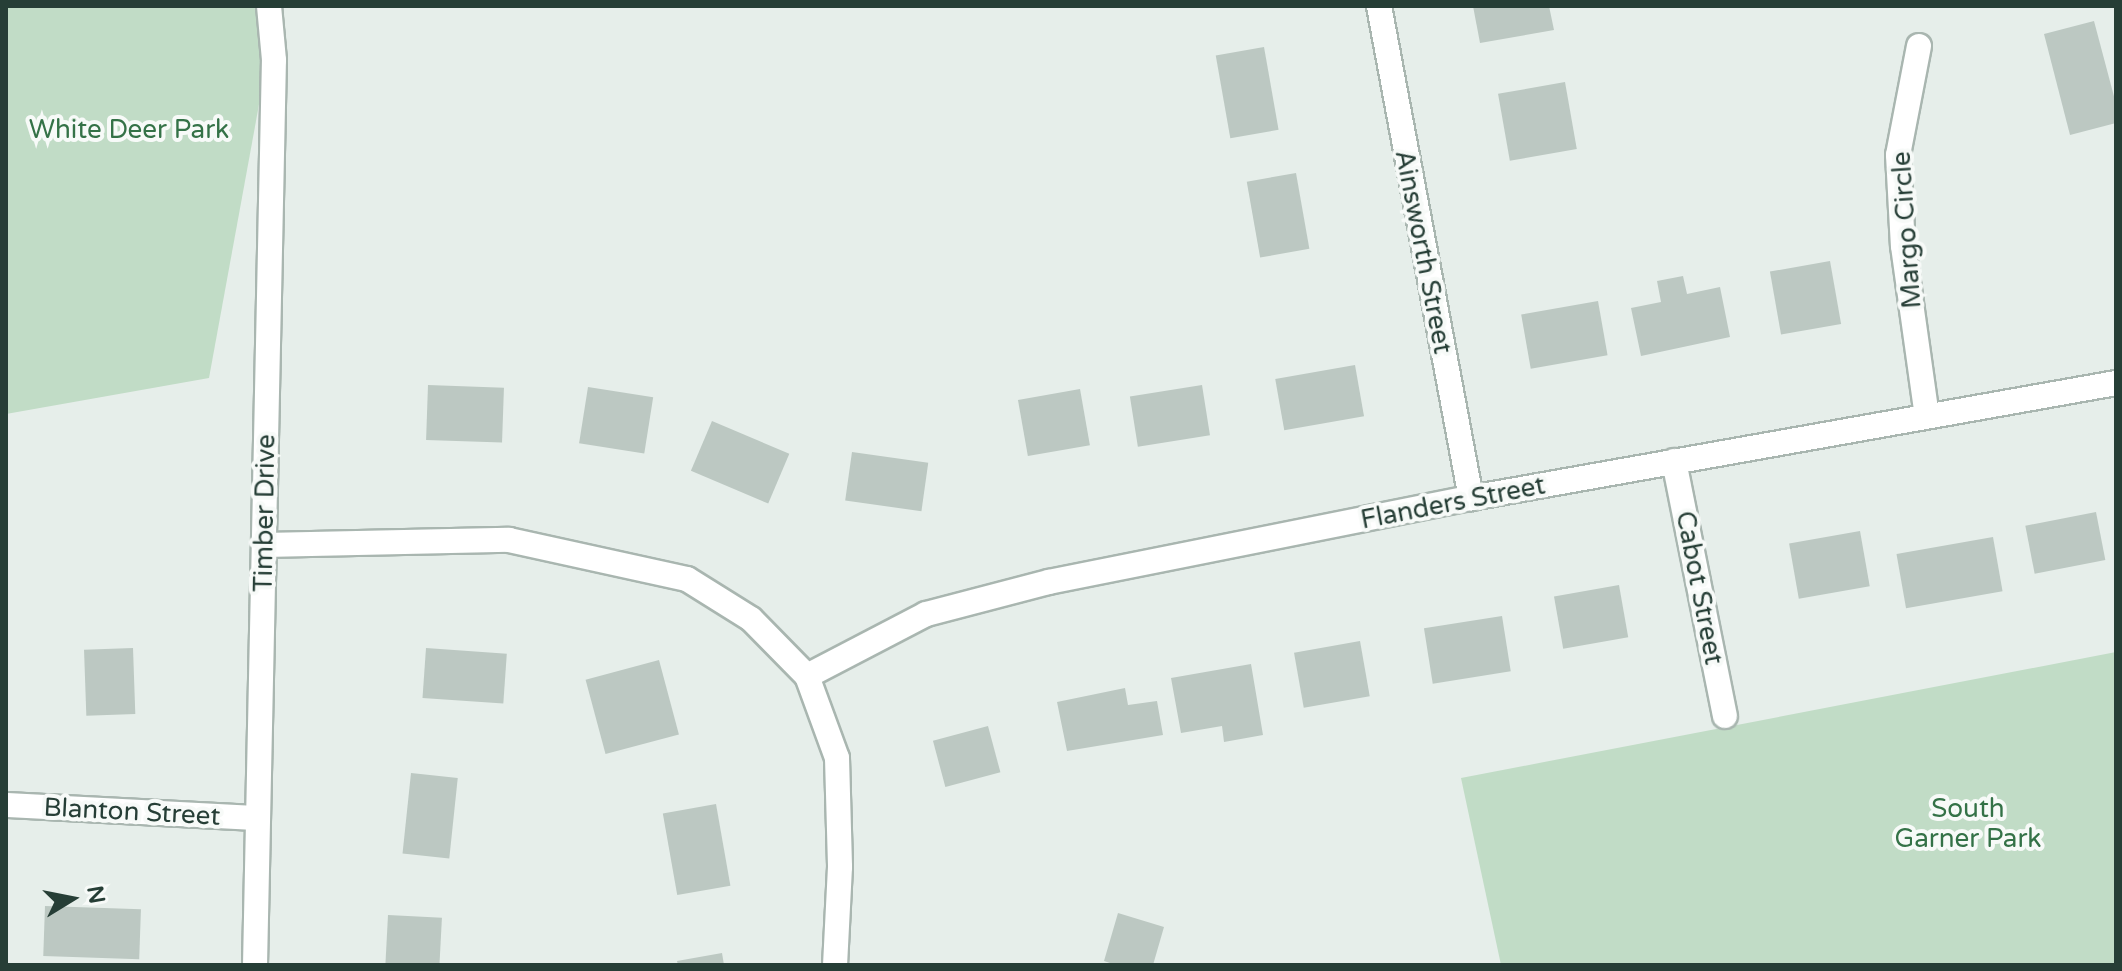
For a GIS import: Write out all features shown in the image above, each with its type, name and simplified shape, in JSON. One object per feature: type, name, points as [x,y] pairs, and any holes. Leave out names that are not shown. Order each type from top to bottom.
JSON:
[{"type":"street","name":"Timber Drive","points":[[255,965],[274,60],[269,6]]},
{"type":"street","name":"Timber Drive","points":[[274,60],[284,6]]},
{"type":"street","name":"Ainsworth Street","points":[[1379,6],[1471,498]]},
{"type":"street","name":"Margo Circle","points":[[1919,46],[1898,155],[1903,246],[1927,416]]},
{"type":"street","name":"Flanders Street","points":[[807,676],[926,614],[1049,582],[1471,498],[2116,383]]},
{"type":"street","name":"Cabot Street","points":[[1674,461],[1725,716]]},
{"type":"street","points":[[264,545],[509,540],[687,579],[751,619],[807,676],[837,758],[840,867],[835,965]]},
{"type":"street","name":"Blanton Street","points":[[6,805],[258,818]]},
{"type":"green space","name":"White Deer Park","points":[[6,6],[277,6],[209,378],[6,414]]},
{"type":"green space","name":"South Garner Park","points":[[2116,652],[2116,965],[1501,965],[1461,778]]},
{"type":"building","points":[[1473,6],[1549,6],[1554,30],[1480,43]]},
{"type":"building","points":[[2094,21],[2116,104],[2116,123],[2070,135],[2044,34]]},
{"type":"building","points":[[1264,47],[1279,130],[1230,138],[1216,56]]},
{"type":"building","points":[[1565,82],[1577,149],[1510,161],[1498,94]]},
{"type":"building","points":[[1296,173],[1309,249],[1260,258],[1247,182]]},
{"type":"building","points":[[1830,261],[1841,324],[1781,335],[1770,272]]},
{"type":"building","points":[[1683,276],[1687,294],[1720,287],[1730,337],[1641,356],[1631,308],[1661,302],[1657,281]]},
{"type":"building","points":[[1598,301],[1608,355],[1531,369],[1521,315]]},
{"type":"building","points":[[1355,365],[1364,416],[1284,430],[1275,379]]},
{"type":"building","points":[[428,385],[504,388],[502,443],[426,440]]},
{"type":"building","points":[[1202,385],[1210,435],[1138,447],[1130,396]]},
{"type":"building","points":[[588,387],[653,397],[644,454],[579,443]]},
{"type":"building","points":[[1080,389],[1090,445],[1028,456],[1018,400]]},
{"type":"building","points":[[712,421],[789,454],[768,504],[691,471]]},
{"type":"building","points":[[852,452],[928,463],[921,511],[845,501]]},
{"type":"building","points":[[2096,512],[2105,560],[2035,574],[2025,526]]},
{"type":"building","points":[[1860,531],[1870,586],[1799,599],[1789,544]]},
{"type":"building","points":[[1993,537],[2003,591],[1906,608],[1896,554]]},
{"type":"building","points":[[1619,585],[1628,637],[1563,649],[1554,596]]},
{"type":"building","points":[[1502,616],[1511,671],[1433,684],[1424,628]]},
{"type":"building","points":[[1360,641],[1370,696],[1304,708],[1294,653]]},
{"type":"building","points":[[133,648],[135,714],[86,716],[84,650]]},
{"type":"building","points":[[426,648],[507,654],[503,704],[423,698]]},
{"type":"building","points":[[659,660],[679,734],[606,754],[586,680]]},
{"type":"building","points":[[1251,664],[1263,735],[1224,742],[1222,726],[1181,733],[1171,678]]},
{"type":"building","points":[[1125,688],[1128,705],[1157,701],[1163,735],[1067,751],[1057,702]]},
{"type":"building","points":[[988,726],[1000,772],[945,787],[933,741]]},
{"type":"building","points":[[411,773],[458,778],[449,858],[403,854]]},
{"type":"building","points":[[716,804],[730,886],[677,895],[663,813]]},
{"type":"building","points":[[45,906],[141,909],[139,959],[43,956]]},
{"type":"building","points":[[1118,913],[1164,927],[1153,965],[1116,965],[1104,961]]},
{"type":"building","points":[[388,915],[442,918],[439,965],[385,964]]},
{"type":"building","points":[[722,953],[724,965],[678,965],[677,961]]}]
